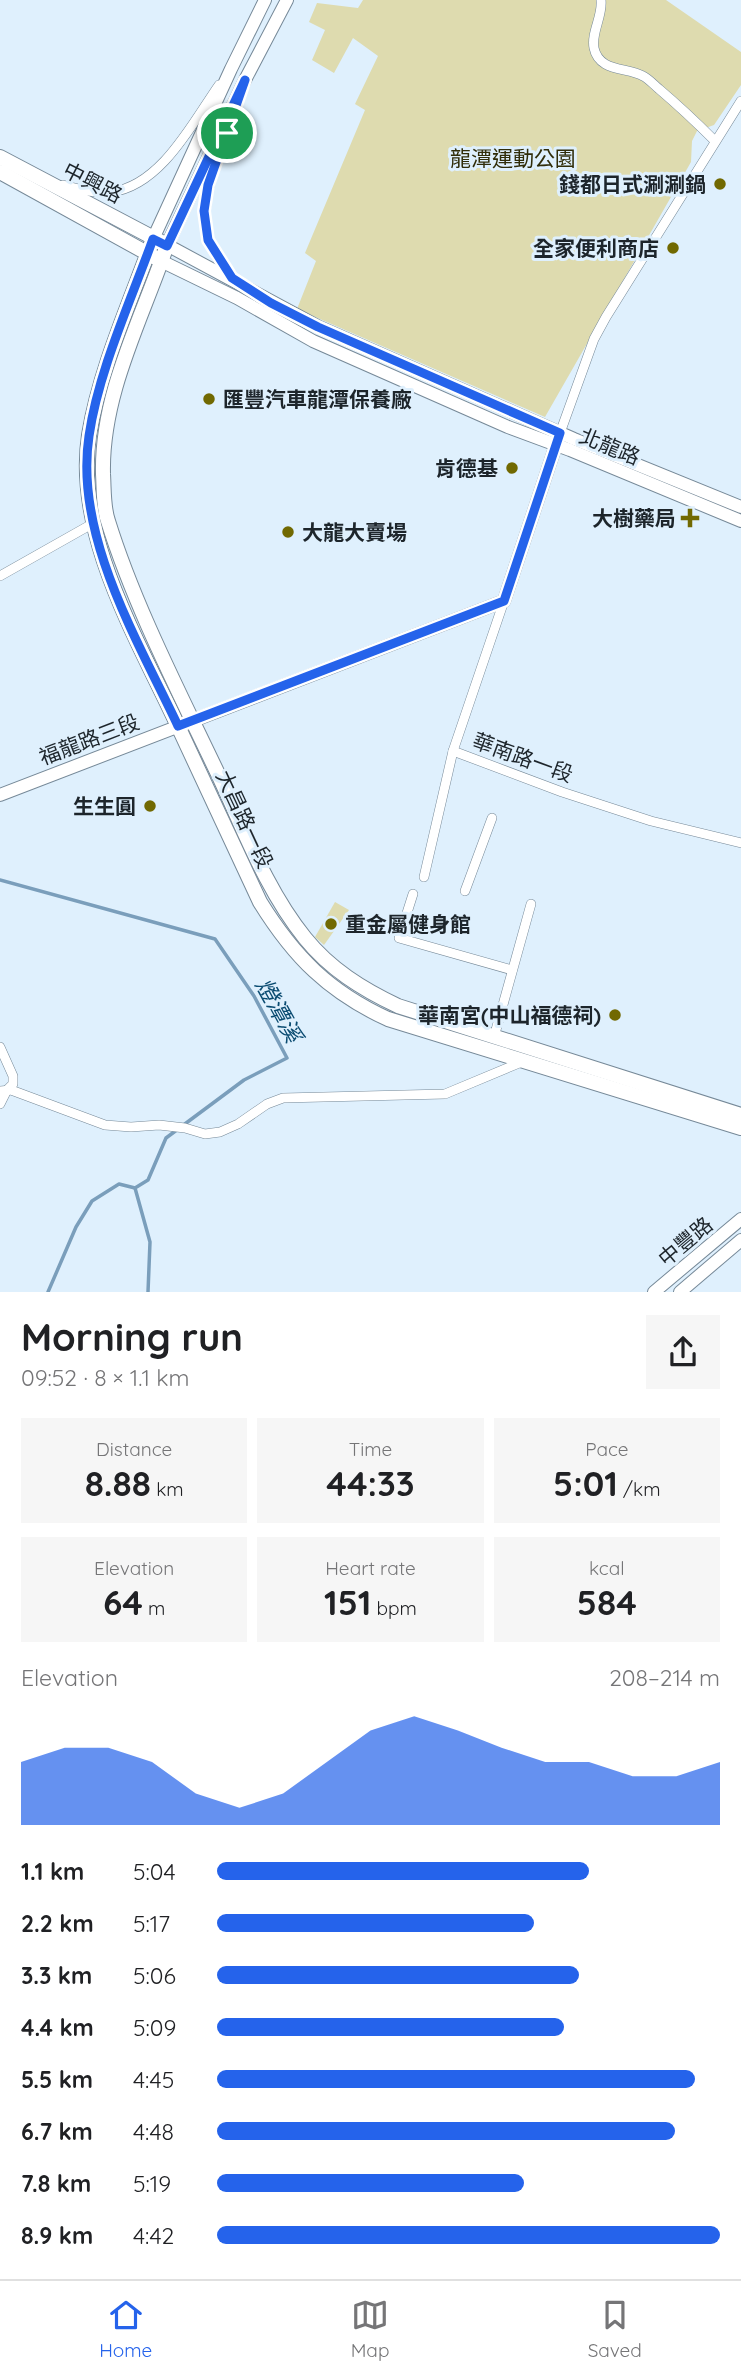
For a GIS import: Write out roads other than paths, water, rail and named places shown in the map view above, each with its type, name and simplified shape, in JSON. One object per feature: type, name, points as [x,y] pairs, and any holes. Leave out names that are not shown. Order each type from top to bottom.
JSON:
[{"type":"main road","points":[[160,242],[231,69],[265,0]]},
{"type":"main road","points":[[160,242],[286,0]]},
{"type":"main road","name":"中興路","points":[[2,168],[44,180],[160,242]]},
{"type":"main road","name":"中興路","points":[[2,168],[161,261]]},
{"type":"main road","name":"大昌路一段","points":[[160,242],[148,254],[100,388],[89,437],[87,475],[92,524],[124,611],[272,888],[299,931],[326,961],[351,981],[398,1006],[741,1115]]},
{"type":"main road","name":"大昌路一段","points":[[160,242],[161,261],[114,390],[105,435],[103,473],[107,519],[185,723],[260,902],[294,952],[318,976],[362,1008],[388,1019],[741,1128]]},
{"type":"main road","name":"北龍路","points":[[160,242],[318,327],[741,521]]},
{"type":"main road","name":"北龍路","points":[[161,261],[237,298],[313,341],[508,427],[558,439],[741,507]]},
{"type":"main road","name":"華南路一段","points":[[504,601],[558,439]]},
{"type":"main road","name":"福龍路三段","points":[[0,794],[504,601]]},
{"type":"main road","name":"中豐路","points":[[654,1292],[741,1219]]},
{"type":"main road","name":"中豐路","points":[[680,1292],[741,1240]]},
{"type":"street","points":[[601,0],[594,38],[594,50],[601,60],[613,68],[642,75],[687,112],[715,141]]},
{"type":"street","points":[[44,180],[89,192],[111,192],[134,186],[150,176],[168,157],[231,69]]},
{"type":"street","points":[[245,80],[208,185],[204,211],[208,240],[232,278],[271,303]]},
{"type":"street","points":[[558,439],[594,339],[741,101]]},
{"type":"street","points":[[0,576],[92,524]]},
{"type":"street","name":"華南路一段","points":[[504,601],[453,751],[562,792],[650,821],[741,843]]},
{"type":"street","points":[[424,877],[453,751]]},
{"type":"street","points":[[465,891],[492,818]]},
{"type":"street","points":[[413,894],[400,938],[512,970]]},
{"type":"street","points":[[494,1037],[531,904]]},
{"type":"street","points":[[0,1047],[13,1076],[13,1084],[4,1090],[0,1104]]},
{"type":"street","points":[[4,1090],[105,1125],[171,1126],[205,1134],[220,1132],[238,1124],[267,1104],[283,1098],[445,1094],[524,1061]]},
{"type":"waterway","name":"燈潭溪","points":[[0,880],[215,939],[254,996],[287,1058],[244,1080],[166,1138],[148,1180],[135,1188],[150,1242],[148,1292]]},
{"type":"waterway","points":[[48,1292],[76,1227],[92,1201],[119,1184],[135,1188]]},
{"type":"place","name":"錢都日式涮涮鍋","points":[[720,184]]},
{"type":"place","name":"全家便利商店","points":[[673,248]]},
{"type":"place","name":"匯豐汽車龍潭保養廠","points":[[209,399]]},
{"type":"place","name":"肯德基","points":[[512,468]]},
{"type":"place","name":"大樹藥局","points":[[690,518]]},
{"type":"place","name":"大龍大賣場","points":[[288,532]]},
{"type":"place","name":"生生圓","points":[[150,806]]},
{"type":"place","name":"重金屬健身館","points":[[331,924]]},
{"type":"place","name":"華南宮(中山福德祠)","points":[[615,1015]]},
{"type":"park label","name":"龍潭運動公園","points":[[513,158]]}]
